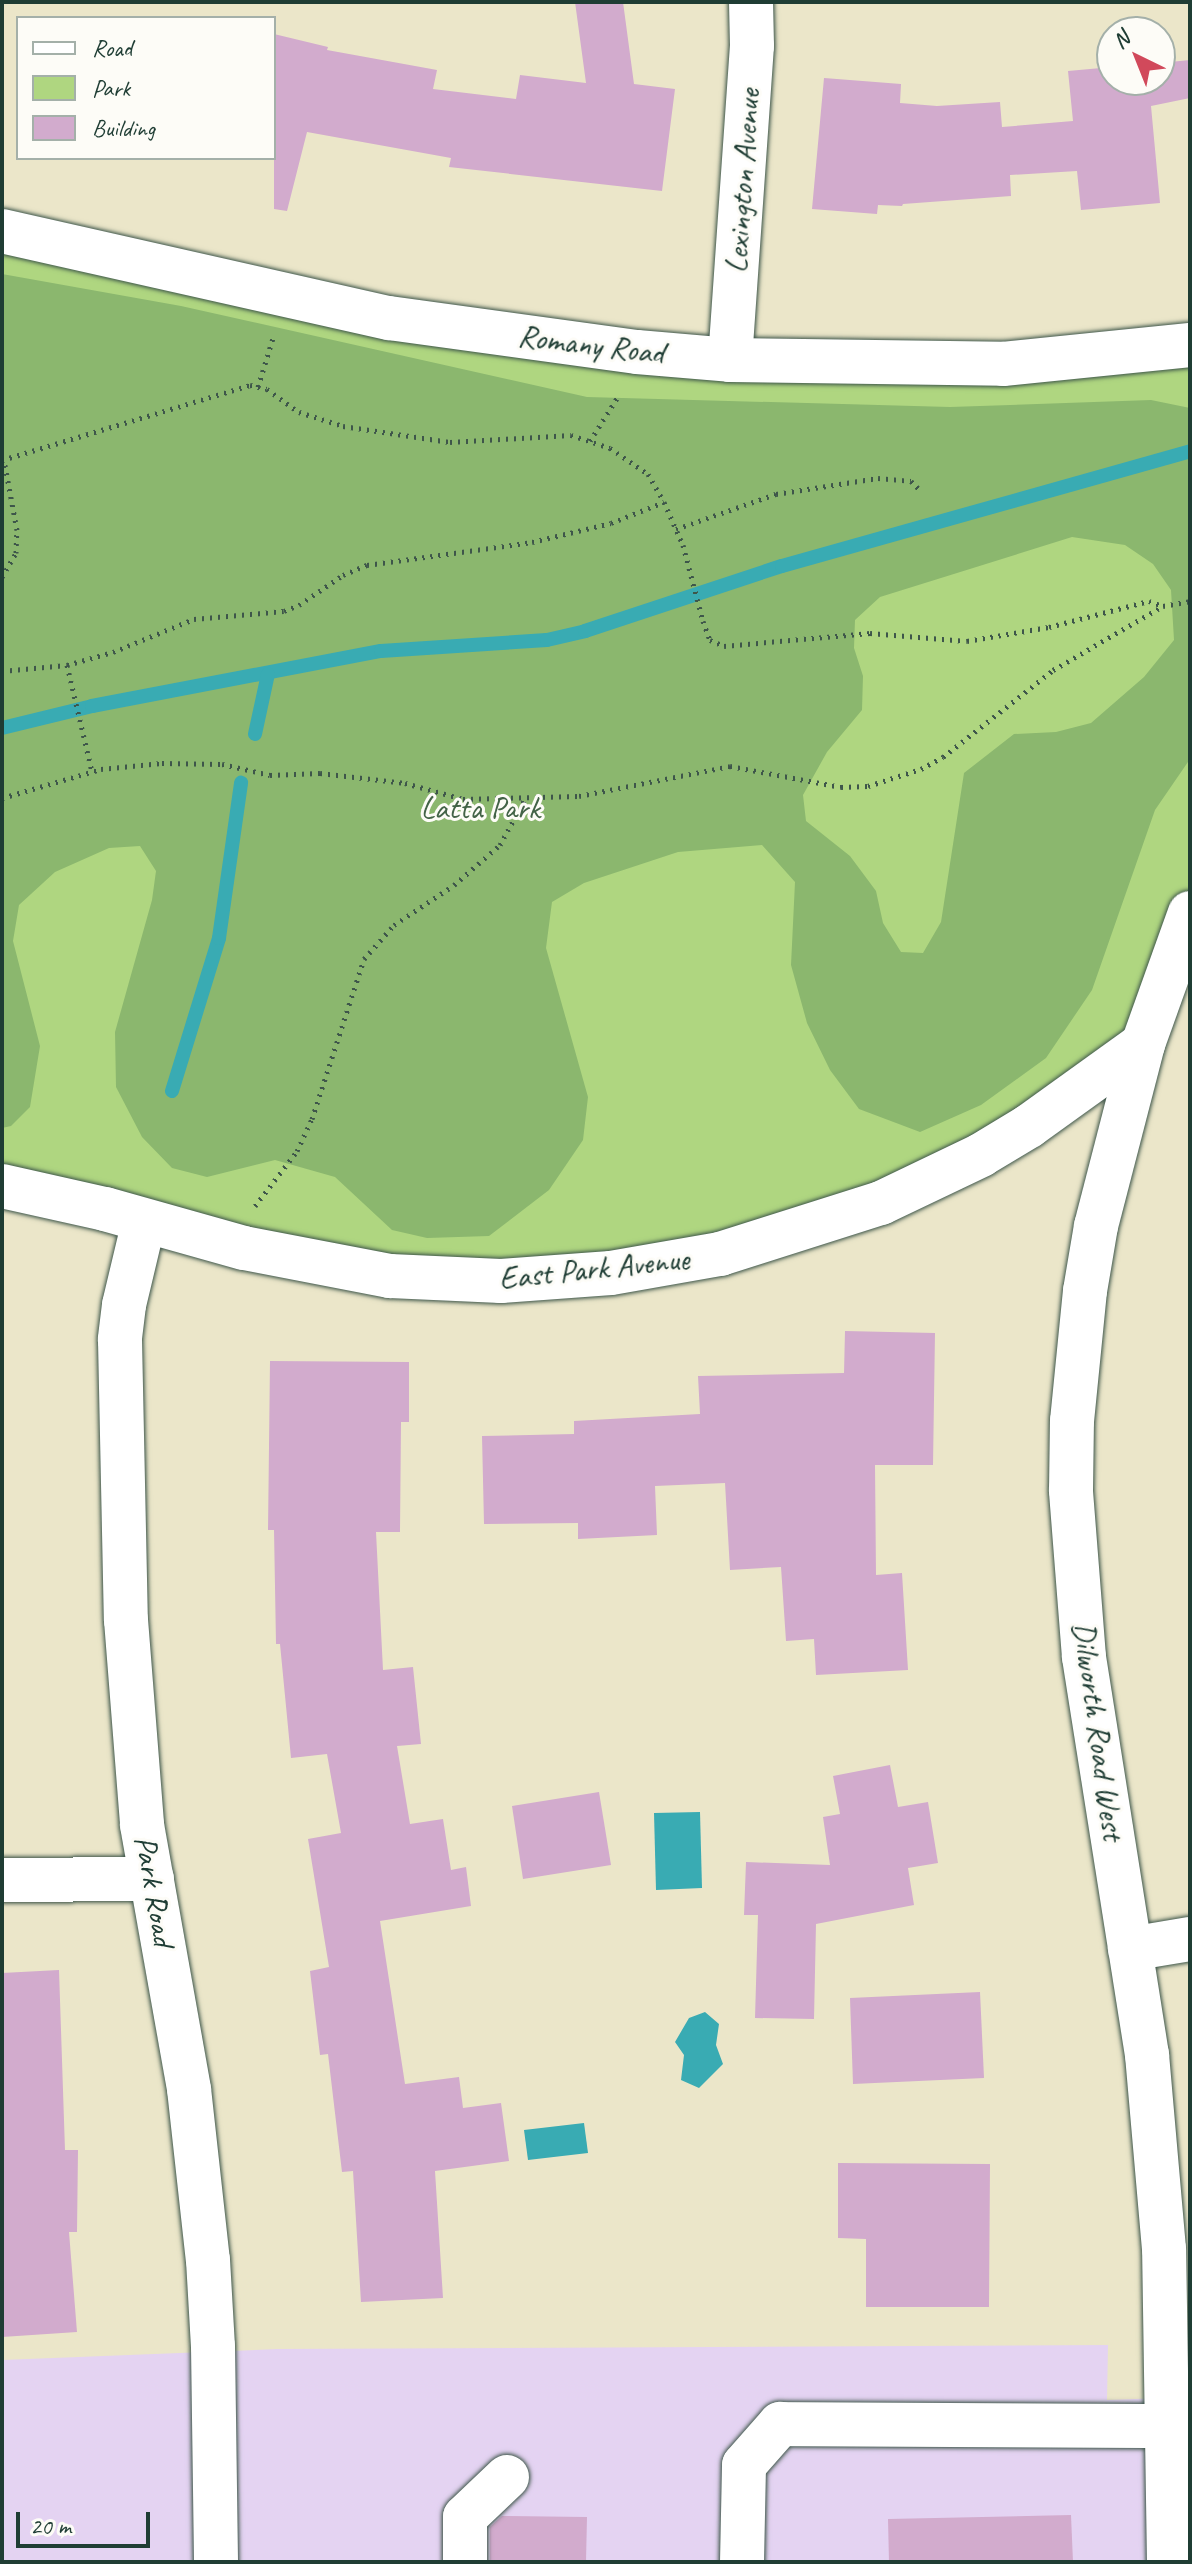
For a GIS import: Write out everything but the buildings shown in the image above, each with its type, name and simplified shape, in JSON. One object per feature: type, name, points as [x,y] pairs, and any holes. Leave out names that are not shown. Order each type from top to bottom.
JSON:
[{"type":"street","name":"Lexington Avenue","points":[[730,360],[752,46],[751,2]]},
{"type":"street","name":"Romany Road","points":[[2,231],[389,318],[623,351],[730,360],[1003,364],[1190,345]]},
{"type":"street","name":"Dilworth Road West","points":[[1169,2562],[1164,2249],[1147,2055],[1087,1679],[1071,1490],[1072,1421],[1085,1291],[1104,1190],[1143,1044],[1190,913]]},
{"type":"street","name":"East Park Avenue","points":[[2,1186],[244,1248],[390,1276],[501,1281],[611,1273],[720,1254],[881,1203],[981,1155],[1029,1126],[1143,1044]]},
{"type":"street","name":"Park Road","points":[[144,1221],[124,1305],[120,1340],[126,1620],[141,1818],[189,2089],[208,2260],[213,2346],[216,2562]]},
{"type":"street","points":[[2,1880],[152,1879]]},
{"type":"street","points":[[1130,1949],[1190,1939]]},
{"type":"street","points":[[742,2562],[744,2465],[780,2424],[1169,2426]]},
{"type":"street","points":[[465,2562],[465,2517],[507,2477]]},
{"type":"path","points":[[258,387],[275,331]]},
{"type":"path","points":[[590,441],[626,384]]},
{"type":"path","points":[[2,577],[16,553],[17,530],[3,460],[225,390],[250,385],[299,412],[343,426],[450,442],[571,435],[610,448],[648,474],[683,545],[710,640],[724,646],[870,633],[967,641],[1049,627],[1149,601],[1163,606]]},
{"type":"path","points":[[676,529],[776,494],[878,478],[911,481],[920,490]]},
{"type":"path","points":[[2,671],[67,665],[113,652],[194,619],[284,611],[343,575],[367,565],[532,542],[611,523],[664,502]]},
{"type":"path","points":[[2,798],[92,772],[162,763],[222,764],[270,775],[320,773],[405,783],[463,799],[579,796],[730,766],[841,787],[883,782],[921,769],[943,757],[1053,670],[1163,606],[1190,601]]},
{"type":"path","points":[[67,665],[92,772]]},
{"type":"path","points":[[249,1218],[259,1198],[297,1151],[312,1119],[364,959],[394,925],[454,885],[500,845],[525,799]]},
{"type":"shaded area","points":[[1108,2345],[1107,2400],[1190,2397],[1190,2562],[2,2562],[2,2360],[278,2349]]},
{"type":"green space","name":"Latta Park","points":[[2,232],[623,351],[1190,345],[1190,913],[1143,1044],[881,1203],[501,1281],[2,1186]]},
{"type":"green space","name":"Latta Park","points":[[2,274],[181,306],[587,397],[950,407],[1151,400],[1190,408],[1190,759],[1155,810],[1092,990],[1046,1058],[981,1105],[920,1132],[859,1109],[830,1070],[807,1023],[791,965],[795,882],[762,845],[678,852],[584,883],[552,902],[546,948],[588,1097],[583,1140],[549,1190],[489,1236],[427,1238],[392,1230],[335,1177],[275,1160],[207,1177],[172,1168],[142,1137],[116,1087],[115,1032],[152,900],[156,871],[140,846],[109,848],[55,872],[19,905],[13,941],[40,1046],[30,1107],[11,1126],[2,1128]],"holes":[[[1072,537],[1125,545],[1153,564],[1171,590],[1174,640],[1144,677],[1091,723],[1056,732],[1014,734],[964,773],[941,922],[923,953],[901,952],[883,923],[876,891],[850,856],[806,821],[803,795],[827,752],[862,710],[863,676],[854,648],[855,620],[880,597]]]},
{"type":"water","points":[[700,1812],[702,1888],[656,1890],[654,1813]]},
{"type":"water","points":[[705,2012],[719,2024],[716,2045],[723,2064],[699,2088],[681,2080],[684,2055],[675,2042],[689,2018]]},
{"type":"water","points":[[584,2123],[588,2153],[528,2160],[524,2130]]},
{"type":"waterway","points":[[2,728],[92,706],[381,651],[547,640],[585,631],[782,566],[1190,451]]},
{"type":"waterway","points":[[255,734],[268,674]]},
{"type":"waterway","points":[[172,1091],[219,938],[241,783]]}]
